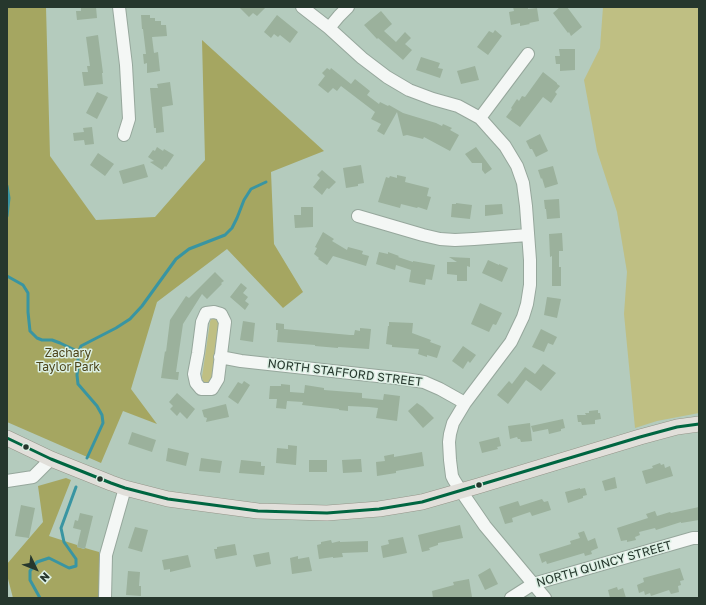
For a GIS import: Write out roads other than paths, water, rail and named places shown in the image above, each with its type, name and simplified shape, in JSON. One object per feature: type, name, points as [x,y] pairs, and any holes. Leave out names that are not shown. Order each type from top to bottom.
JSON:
[{"type":"main road","points":[[7,438],[85,473],[125,488],[168,499],[258,511],[327,513],[379,509],[422,502],[461,492],[640,437],[677,427],[699,424]]},
{"type":"street","points":[[119,7],[126,65],[129,119],[124,135]]},
{"type":"street","points":[[302,7],[329,28],[362,58],[387,77],[409,90],[458,106],[480,118],[505,146],[517,166],[523,183],[525,195],[530,260],[530,285],[527,304],[523,317],[511,342],[465,403],[453,424],[449,442],[450,460],[452,476],[461,492],[485,526],[546,598]]},
{"type":"street","points":[[329,28],[338,16],[348,7]]},
{"type":"street","points":[[480,118],[528,54]]},
{"type":"street","points":[[358,216],[423,235],[455,240],[528,236]]},
{"type":"street","points":[[214,312],[221,314],[225,322],[220,357],[218,380],[212,389],[201,389],[196,383],[194,374],[200,343],[202,322],[206,313],[214,312]]},
{"type":"street","name":"NORTH STAFFORD STREET","points":[[220,357],[240,361],[424,382],[465,403]]},
{"type":"street","points":[[7,481],[33,478],[51,459]]},
{"type":"street","points":[[105,598],[106,555],[125,488]]},
{"type":"street","name":"NORTH QUINCY STREET","points":[[511,598],[533,584],[694,538],[699,538]]},
{"type":"waterway","points":[[87,458],[103,423],[102,415],[97,406],[78,384],[78,353],[81,346],[130,319],[142,306],[176,259],[189,249],[225,235],[232,228],[244,200],[251,189],[266,182]]},
{"type":"waterway","points":[[7,186],[9,198],[7,216]]},
{"type":"waterway","points":[[7,276],[23,285],[28,293],[30,331],[37,338],[42,340],[52,340],[75,350],[78,353]]},
{"type":"waterway","points":[[40,598],[30,580],[30,571],[37,562],[49,558],[69,568],[76,566],[76,559],[64,542],[61,528],[76,487]]},
{"type":"park label","name":"Zachary Taylor Park","points":[[68,360]]}]
